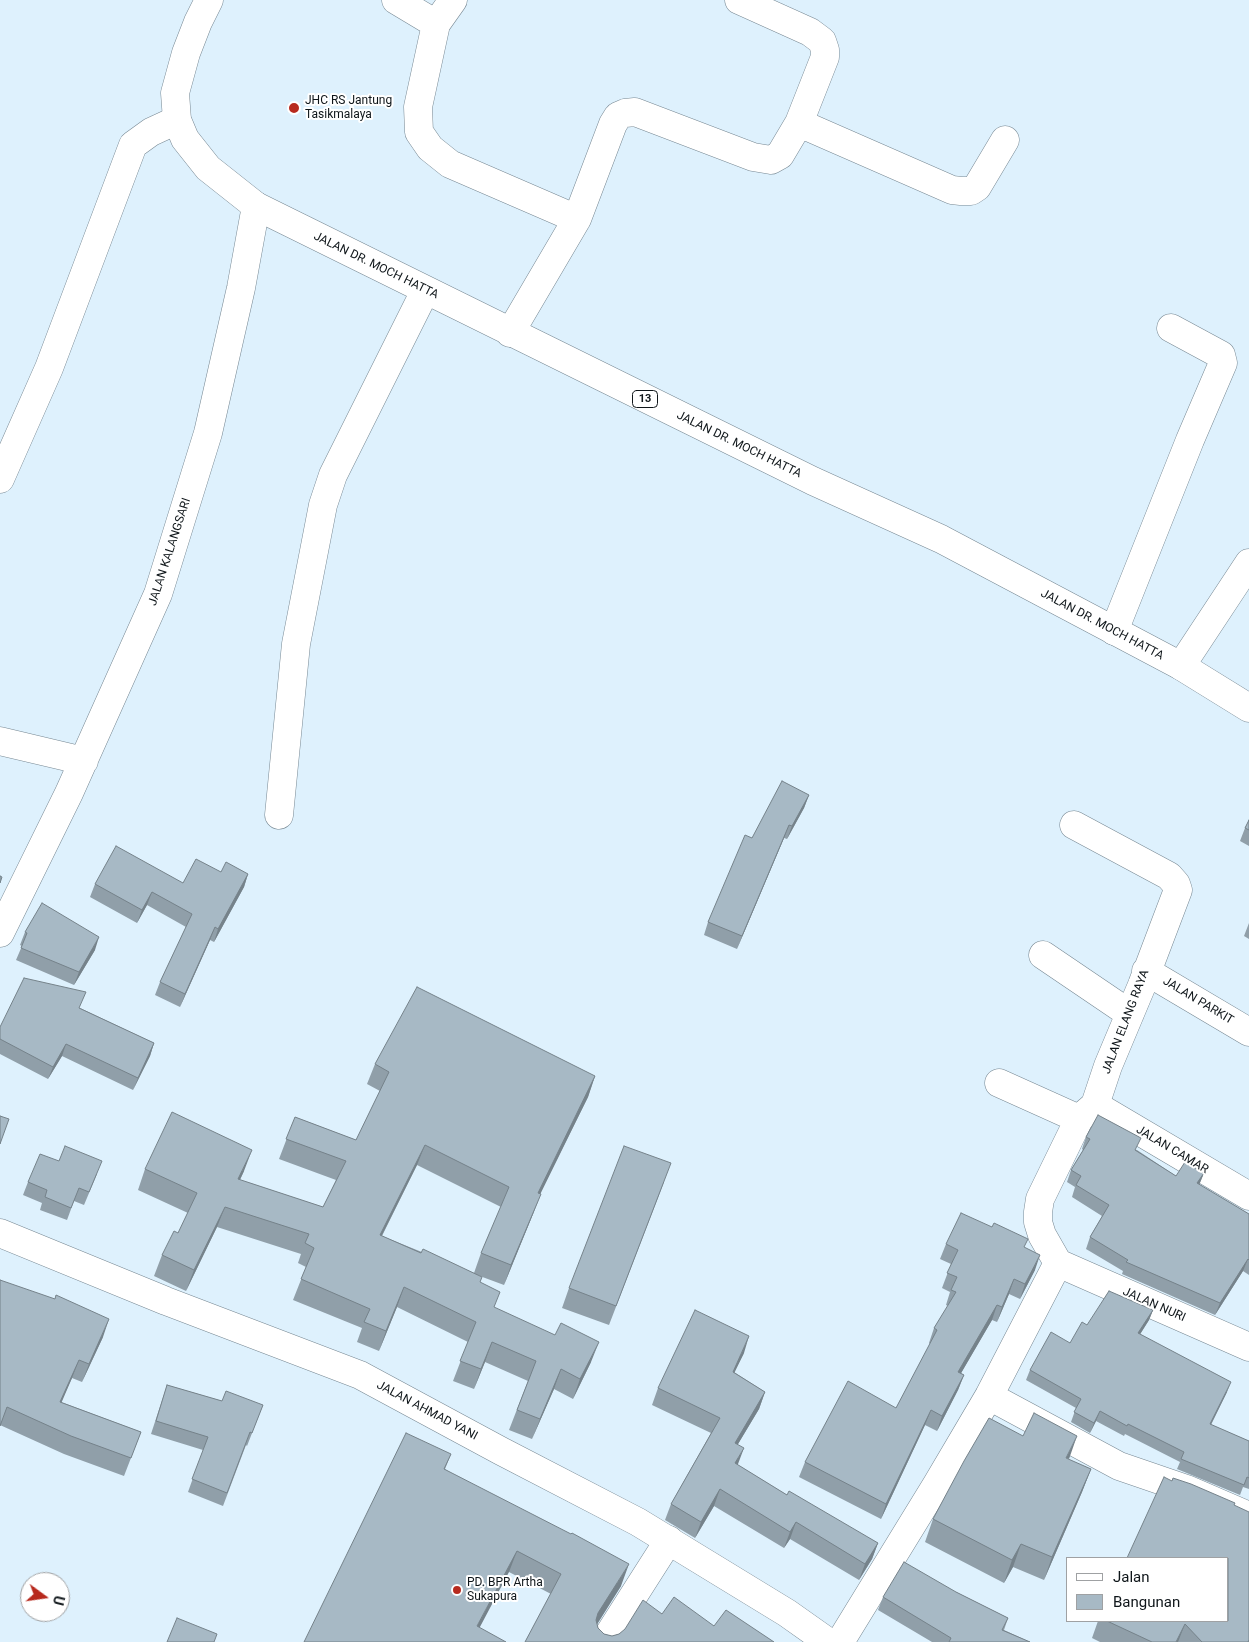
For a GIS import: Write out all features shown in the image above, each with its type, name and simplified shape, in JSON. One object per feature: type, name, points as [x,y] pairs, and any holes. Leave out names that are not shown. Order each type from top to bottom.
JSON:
[{"type":"main road","name":"JALAN DR. MOCH HATTA","points":[[209,0],[186,53],[175,94],[177,120],[185,139],[208,168],[256,206],[813,481],[941,540],[1181,666],[1249,708]]},
{"type":"main road","points":[[396,0],[436,24]]},
{"type":"main road","points":[[453,0],[436,24],[418,107],[419,132],[430,148],[450,164],[577,220]]},
{"type":"main road","points":[[510,333],[577,220],[613,124],[618,116],[634,112],[753,157],[771,160],[780,155],[799,123],[825,57],[822,41],[810,32],[738,0]]},
{"type":"main road","points":[[0,479],[49,368],[133,145],[151,132],[177,120]]},
{"type":"main road","points":[[799,123],[952,190],[961,191],[970,191],[977,187],[1004,140]]},
{"type":"main road","name":"JALAN KALANGSARI","points":[[0,933],[84,761],[158,594],[208,433],[241,288],[256,206]]},
{"type":"main road","points":[[279,816],[296,644],[323,505],[333,475],[426,291]]},
{"type":"main road","points":[[1114,631],[1190,440],[1223,363],[1221,355],[1171,328]]},
{"type":"main road","points":[[1181,666],[1249,563]]},
{"type":"main road","points":[[0,741],[84,761]]},
{"type":"main road","name":"JALAN ELANG RAYA","points":[[1058,1263],[1042,1236],[1038,1222],[1040,1198],[1087,1112],[1108,1066],[1178,890],[1170,876],[1074,825]]},
{"type":"main road","points":[[1043,955],[1130,1014]]},
{"type":"main road","name":"JALAN PARKIT","points":[[1146,971],[1249,1032]]},
{"type":"main road","name":"JALAN CAMAR","points":[[1000,1083],[1087,1112],[1249,1196]]},
{"type":"main road","name":"JALAN AHMAD YANI","points":[[0,1233],[166,1301],[360,1375],[638,1522],[787,1614],[828,1642]]},
{"type":"main road","points":[[840,1642],[989,1396],[1058,1263]]},
{"type":"main road","name":"JALAN NURI","points":[[1058,1263],[1249,1347]]},
{"type":"main road","points":[[989,1396],[1118,1466],[1189,1490],[1249,1516]]},
{"type":"main road","points":[[604,1642],[669,1540]]},
{"type":"building","points":[[782,781],[809,795],[792,826],[789,825],[742,936],[708,922],[745,835],[752,838]]},
{"type":"building","points":[[1249,820],[1249,830],[1245,828]]},
{"type":"building","points":[[116,846],[183,883],[196,859],[221,872],[226,862],[248,874],[218,929],[215,927],[185,994],[160,982],[192,914],[152,892],[142,910],[95,884]]},
{"type":"building","points":[[42,903],[99,937],[79,972],[21,948],[27,933],[25,932]]},
{"type":"building","points":[[24,978],[86,992],[79,1008],[154,1043],[138,1078],[66,1044],[53,1067],[0,1039],[0,1027]]},
{"type":"building","points":[[417,987],[595,1076],[538,1193],[541,1194],[511,1265],[481,1253],[509,1187],[425,1145],[380,1235],[421,1253],[423,1249],[482,1277],[480,1282],[500,1292],[494,1307],[555,1335],[561,1323],[599,1342],[580,1379],[561,1369],[540,1419],[517,1410],[536,1361],[492,1342],[481,1369],[460,1361],[476,1322],[404,1287],[386,1331],[364,1322],[370,1309],[301,1279],[314,1248],[305,1243],[309,1234],[225,1207],[194,1270],[162,1255],[174,1231],[178,1233],[197,1193],[145,1169],[172,1112],[252,1150],[238,1179],[323,1207],[346,1161],[286,1139],[295,1117],[356,1140],[389,1072],[375,1064]]},
{"type":"building","points":[[1098,1115],[1141,1138],[1135,1150],[1176,1176],[1185,1162],[1204,1173],[1197,1183],[1249,1214],[1249,1260],[1220,1303],[1126,1262],[1128,1260],[1090,1237],[1109,1205],[1076,1185],[1081,1176],[1071,1170],[1090,1139],[1086,1137]]},
{"type":"building","points":[[0,1116],[9,1119],[0,1144]]},
{"type":"building","points":[[65,1146],[102,1161],[89,1192],[79,1188],[71,1208],[45,1197],[47,1190],[28,1182],[40,1154],[59,1161]]},
{"type":"building","points":[[624,1146],[671,1163],[616,1306],[569,1288]]},
{"type":"building","points":[[961,1213],[992,1227],[994,1223],[1028,1239],[1024,1247],[1040,1255],[1025,1284],[1014,1279],[1002,1307],[997,1305],[958,1372],[964,1375],[942,1416],[931,1410],[886,1504],[805,1462],[848,1381],[896,1408],[937,1330],[934,1328],[956,1292],[951,1290],[957,1277],[947,1273],[958,1250],[946,1244]]},
{"type":"building","points":[[0,1280],[55,1299],[56,1295],[109,1319],[89,1364],[79,1360],[60,1402],[141,1432],[131,1458],[71,1436],[7,1407],[0,1426]]},
{"type":"building","points":[[1109,1291],[1153,1310],[1138,1333],[1231,1382],[1210,1424],[1249,1441],[1249,1478],[1247,1477],[1244,1485],[1181,1459],[1184,1452],[1128,1424],[1127,1426],[1100,1411],[1094,1423],[1074,1412],[1081,1399],[1030,1370],[1051,1332],[1070,1343],[1082,1322],[1087,1325]]},
{"type":"building","points":[[695,1310],[749,1336],[733,1372],[765,1392],[735,1443],[744,1448],[735,1463],[787,1495],[789,1491],[878,1543],[865,1564],[796,1522],[790,1532],[720,1489],[701,1522],[671,1504],[720,1418],[658,1388]]},
{"type":"building","points":[[167,1385],[222,1401],[226,1391],[263,1405],[252,1433],[250,1432],[227,1493],[192,1479],[208,1437],[156,1421]]},
{"type":"building","points":[[1034,1413],[1077,1436],[1066,1458],[1091,1469],[1052,1557],[1021,1544],[1012,1560],[933,1519],[989,1418],[1023,1436]]},
{"type":"building","points":[[406,1433],[451,1454],[444,1469],[572,1533],[629,1564],[598,1613],[596,1620],[598,1628],[604,1634],[612,1636],[619,1634],[625,1629],[643,1600],[662,1614],[674,1597],[714,1626],[726,1610],[774,1642],[525,1642],[561,1574],[517,1551],[477,1626],[506,1642],[304,1642]]},
{"type":"building","points":[[1164,1477],[1172,1481],[1173,1478],[1191,1484],[1235,1503],[1234,1505],[1249,1512],[1248,1642],[1202,1642],[1185,1624],[1176,1642],[1152,1642],[1109,1622],[1229,1622],[1229,1557],[1127,1557]]},
{"type":"building","points":[[904,1562],[956,1592],[1008,1618],[1002,1630],[1030,1642],[949,1642],[951,1638],[883,1597]]},
{"type":"building","points":[[177,1618],[217,1634],[214,1642],[167,1642]]},
{"type":"place","name":"JHC RS Jantung Tasikmalaya","points":[[294,108]]},
{"type":"place","name":"PD. BPR Artha Sukapura","points":[[457,1590]]}]
